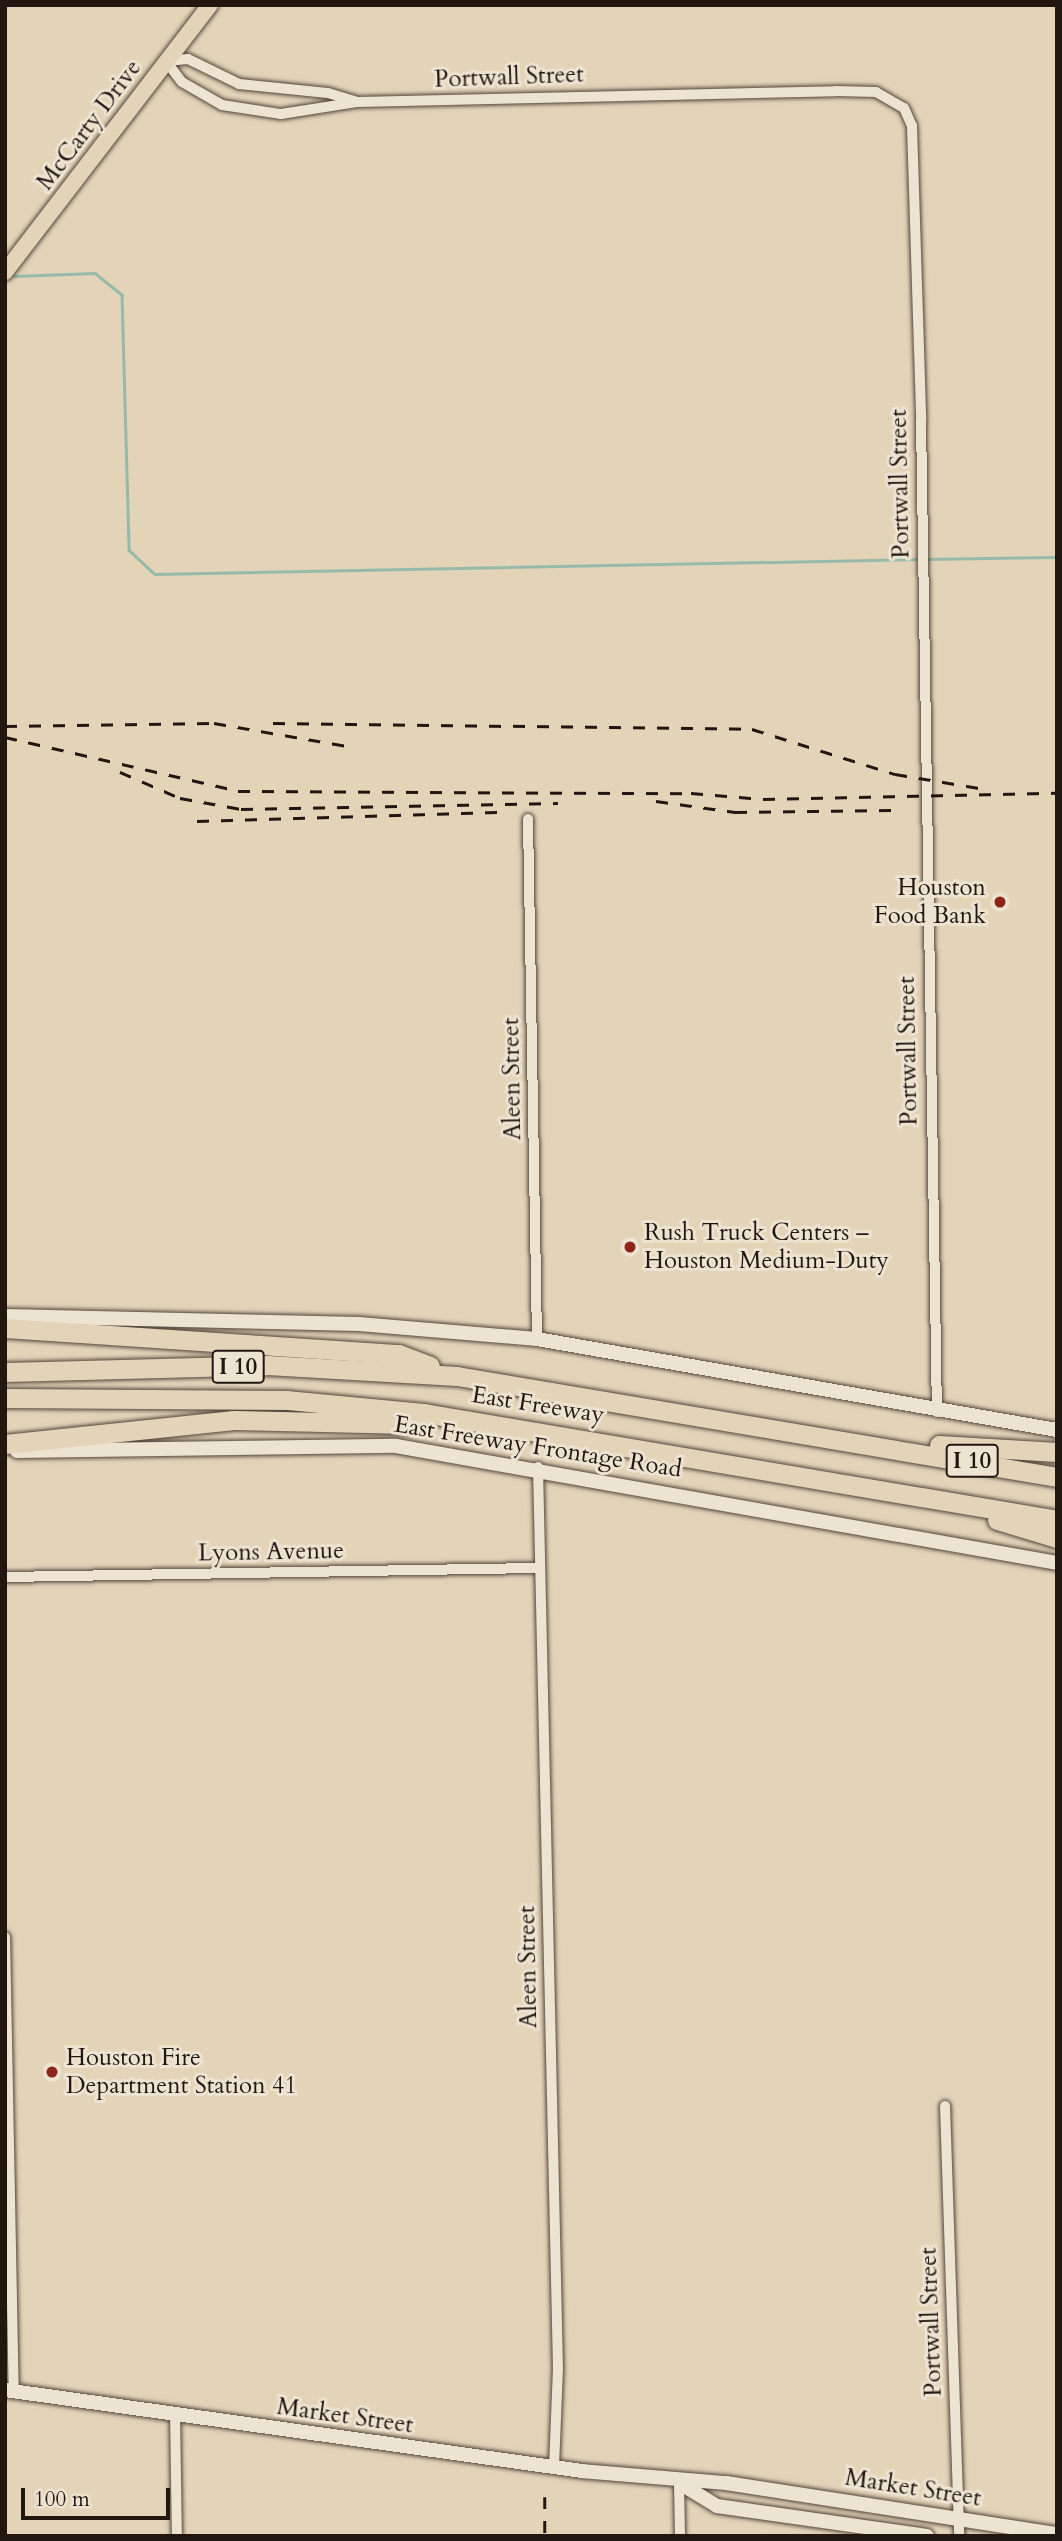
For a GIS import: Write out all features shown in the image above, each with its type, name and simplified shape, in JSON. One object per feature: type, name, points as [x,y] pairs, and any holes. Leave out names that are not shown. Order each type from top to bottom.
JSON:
[{"type":"highway","points":[[5,1328],[399,1354],[457,1376]]},
{"type":"highway","name":"East Freeway","points":[[5,1372],[267,1365],[457,1376],[887,1445],[1057,1477]]},
{"type":"highway","name":"East Freeway","points":[[5,1398],[287,1401],[531,1428],[1057,1520]]},
{"type":"highway","points":[[5,1444],[234,1420],[531,1428]]},
{"type":"highway","points":[[887,1445],[1057,1452]]},
{"type":"highway","points":[[905,1493],[1057,1538]]},
{"type":"main road","name":"McCarty Drive","points":[[5,272],[210,5]]},
{"type":"main road","points":[[5,1316],[359,1324],[537,1339],[937,1412],[1057,1430]]},
{"type":"main road","name":"East Freeway Frontage Road","points":[[5,1452],[355,1443],[538,1466],[1057,1563]]},
{"type":"main road","name":"Market Street","points":[[10,2391],[554,2468],[679,2483],[732,2483],[1057,2534]]},
{"type":"main road","name":"Market Street","points":[[679,2483],[717,2506],[927,2536]]},
{"type":"street","name":"Portwall Street","points":[[166,61],[188,59],[239,84],[328,93],[358,102]]},
{"type":"street","name":"Portwall Street","points":[[166,61],[182,82],[222,105],[281,114],[358,102],[811,91],[876,92],[893,98],[912,126],[937,1412]]},
{"type":"street","name":"Aleen Street","points":[[528,819],[537,1339]]},
{"type":"street","name":"Aleen Street","points":[[538,1466],[538,1568],[558,2368],[554,2468]]},
{"type":"street","name":"Lyons Avenue","points":[[5,1577],[538,1568]]},
{"type":"street","points":[[5,1937],[10,2391]]},
{"type":"street","name":"Portwall Street","points":[[945,2106],[959,2536]]},
{"type":"street","points":[[175,2414],[177,2536]]},
{"type":"street","points":[[679,2483],[680,2536]]},
{"type":"waterway","points":[[14,276],[95,273],[122,295],[129,550],[155,574],[921,559]]},
{"type":"waterway","points":[[928,559],[1057,557]]},
{"type":"railway","points":[[5,726],[214,723],[353,747]]},
{"type":"railway","points":[[273,723],[752,729],[895,774],[979,788]]},
{"type":"railway","points":[[5,737],[238,791],[691,793],[763,799],[1057,793]]},
{"type":"railway","points":[[120,772],[180,798],[241,809],[558,803]]},
{"type":"railway","points":[[656,801],[735,812],[891,810]]},
{"type":"railway","points":[[197,821],[505,812]]},
{"type":"railway","points":[[545,2497],[545,2536]]},
{"type":"place","name":"Houston Food Bank","points":[[1000,902]]},
{"type":"place","name":"Rush Truck Centers – Houston Medium-Duty","points":[[630,1247]]},
{"type":"place","name":"Houston Fire Department Station 41","points":[[52,2072]]}]
